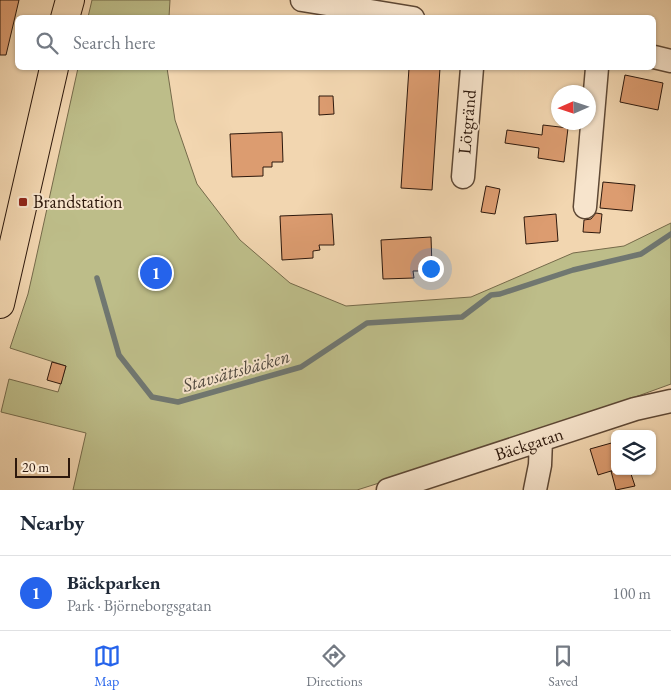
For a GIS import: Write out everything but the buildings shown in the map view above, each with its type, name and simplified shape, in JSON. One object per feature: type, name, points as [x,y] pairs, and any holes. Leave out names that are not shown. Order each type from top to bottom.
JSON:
[{"type":"highway","points":[[67,15],[70,0]]},
{"type":"highway","points":[[0,304],[54,70]]},
{"type":"street","points":[[302,0],[395,15]]},
{"type":"street","points":[[656,57],[671,61]]},
{"type":"street","name":"Lötgränd","points":[[463,177],[472,70]]},
{"type":"street","points":[[585,207],[597,70]]},
{"type":"street","name":"Bäckgatan","points":[[388,490],[636,409],[671,401]]},
{"type":"street","points":[[535,490],[540,465],[541,440]]},
{"type":"green space","points":[[92,0],[170,0],[169,15],[88,15]]},
{"type":"green space","points":[[78,70],[167,70],[175,120],[197,184],[240,240],[290,283],[346,306],[471,297],[573,253],[624,246],[671,223],[671,384],[525,437],[357,490],[73,490],[86,433],[1,412],[9,379],[58,392],[66,366],[10,348],[28,294]]},
{"type":"waterway","name":"Stavsättsbäcken","points":[[97,278],[119,355],[152,397],[178,402],[301,367],[367,323],[462,317],[491,295],[500,294],[573,270],[641,254],[671,234]]},
{"type":"place","name":"Brandstation","points":[[23,202]]},
{"type":"place","name":"Bäckparken","points":[[156,273]]}]
